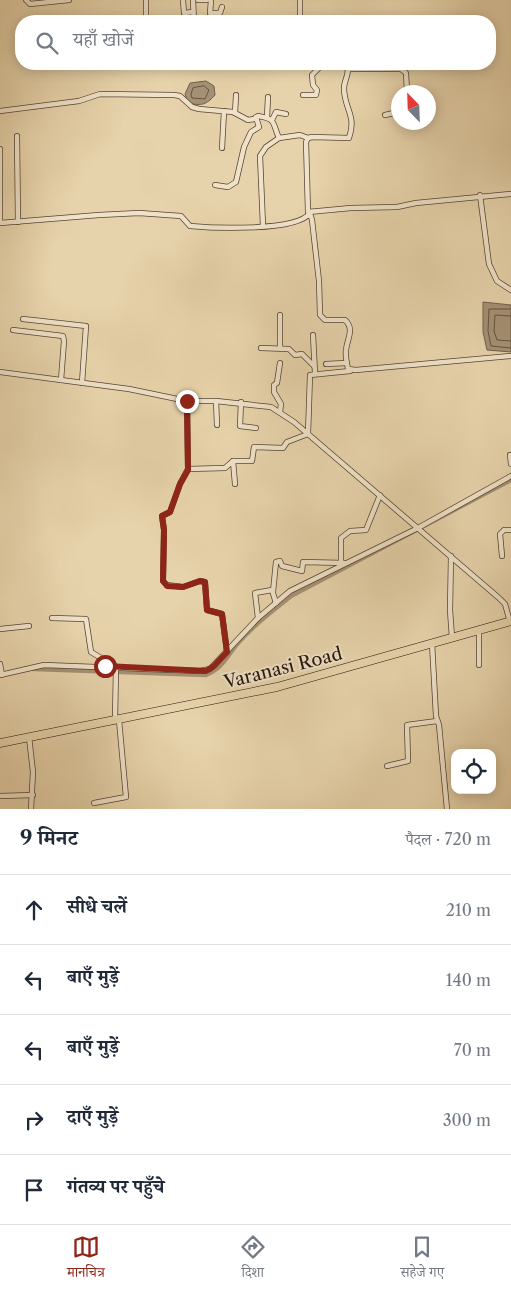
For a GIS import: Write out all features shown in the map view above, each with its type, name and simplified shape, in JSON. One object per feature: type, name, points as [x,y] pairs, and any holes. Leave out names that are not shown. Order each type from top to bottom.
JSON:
[{"type":"highway","name":"Varanasi Road","points":[[0,743],[277,687],[511,622]]},
{"type":"street","points":[[26,0],[30,4],[68,0]]},
{"type":"street","points":[[146,0],[146,15]]},
{"type":"street","points":[[183,0],[184,13],[193,12]]},
{"type":"street","points":[[193,0],[193,15]]},
{"type":"street","points":[[198,0],[209,0],[210,13],[220,13],[222,7]]},
{"type":"street","points":[[300,0],[300,15]]},
{"type":"street","points":[[303,95],[316,95],[317,90],[313,85],[312,75],[317,70]]},
{"type":"street","points":[[263,226],[260,156],[266,147],[280,138],[300,135],[308,138],[349,138],[353,120],[346,103],[344,86],[348,78],[348,70]]},
{"type":"street","points":[[402,70],[406,73],[407,85]]},
{"type":"street","points":[[0,111],[78,101],[104,94],[177,95],[194,108],[235,113],[246,119],[267,117],[272,120],[280,138]]},
{"type":"street","points":[[235,113],[236,95]]},
{"type":"street","points":[[267,117],[268,97]]},
{"type":"street","points":[[222,148],[224,111]]},
{"type":"street","points":[[272,120],[276,112],[286,114]]},
{"type":"street","points":[[385,115],[391,113]]},
{"type":"street","points":[[215,185],[228,187],[236,182],[244,148],[251,132],[259,127],[256,117]]},
{"type":"street","points":[[17,136],[18,222]]},
{"type":"street","points":[[308,138],[306,192],[319,281],[320,315],[325,320],[339,319],[348,324],[350,335],[346,348],[346,363],[348,369],[352,371]]},
{"type":"street","points":[[0,150],[0,223],[139,213],[181,216],[188,225],[193,226],[243,230],[289,223],[323,209],[397,207],[480,195],[511,194]]},
{"type":"street","points":[[480,195],[489,264],[497,281],[511,290]]},
{"type":"street","points":[[280,315],[280,348]]},
{"type":"street","points":[[23,319],[86,326],[82,383]]},
{"type":"street","points":[[13,330],[63,336],[60,380]]},
{"type":"street","points":[[313,335],[315,373]]},
{"type":"street","points":[[261,348],[292,350],[295,355],[302,354],[314,366]]},
{"type":"street","points":[[308,434],[308,380],[310,375],[315,373],[511,356]]},
{"type":"street","points":[[326,364],[346,363]]},
{"type":"street","points":[[280,364],[277,383],[274,386],[274,392],[282,404],[280,412]]},
{"type":"street","points":[[0,372],[129,389],[187,401],[241,402],[271,407],[308,434],[380,494],[502,601],[511,622]]},
{"type":"street","points":[[187,401],[188,470],[180,484],[170,512],[162,516],[164,530],[164,583],[180,587],[200,581],[205,582],[207,610],[222,614],[227,652]]},
{"type":"street","points":[[216,401],[217,425]]},
{"type":"street","points":[[241,402],[240,426],[256,428]]},
{"type":"street","points":[[188,470],[225,468],[233,460],[252,461],[254,447],[283,448],[287,442],[308,434]]},
{"type":"street","points":[[510,455],[511,464]]},
{"type":"street","points":[[233,460],[235,484]]},
{"type":"street","points":[[0,664],[1,675],[44,665],[105,666],[116,670],[206,671],[214,666],[258,618],[290,591],[344,563],[420,529],[511,476]]},
{"type":"street","points":[[344,563],[341,538],[350,531],[366,530],[380,494]]},
{"type":"street","points":[[502,556],[500,534],[504,530],[511,530]]},
{"type":"street","points":[[451,556],[450,610],[452,638]]},
{"type":"street","points":[[276,603],[273,592],[276,562],[280,561],[282,566],[302,571],[303,562],[344,563]]},
{"type":"street","points":[[258,618],[255,593],[273,592]]},
{"type":"street","points":[[52,618],[86,619],[91,652],[101,658],[105,666]]},
{"type":"street","points":[[0,629],[29,626]]},
{"type":"street","points":[[479,630],[479,666]]},
{"type":"street","points":[[432,643],[437,721],[447,809]]},
{"type":"street","points":[[94,803],[126,797],[117,720],[116,670]]},
{"type":"street","points":[[387,766],[408,761],[407,725],[437,721]]},
{"type":"street","points":[[29,737],[33,795],[31,809]]},
{"type":"street","points":[[0,796],[33,795]]},
{"type":"water","points":[[206,81],[214,86],[215,95],[203,104],[188,103],[185,94],[190,83]]},
{"type":"water","points":[[483,302],[511,305],[511,352],[487,350],[483,332]]},
{"type":"waterway","points":[[34,669],[206,675],[221,665],[250,630],[291,596],[511,480]]},
{"type":"route","points":[[105,666],[206,671],[214,666],[227,652],[222,612],[209,612],[207,610],[205,582],[200,581],[180,587],[167,586],[163,581],[164,530],[162,516],[170,512],[180,484],[188,470],[187,401]]}]
